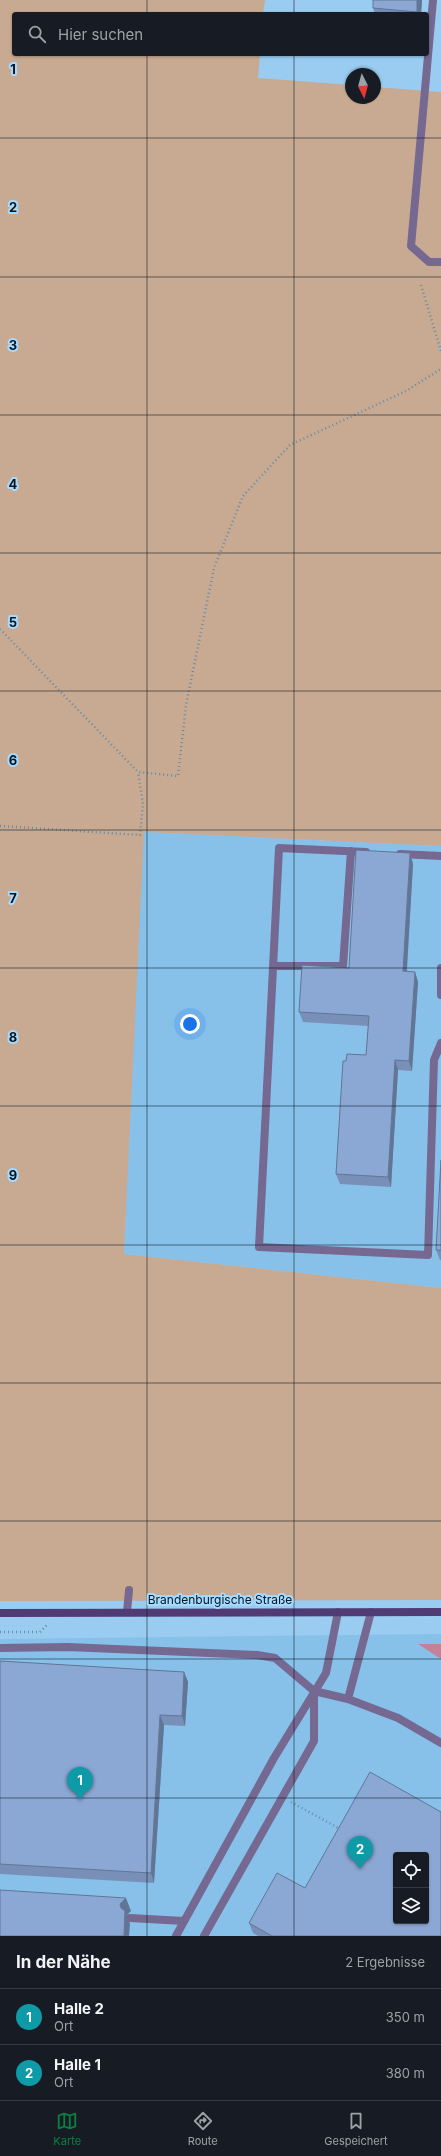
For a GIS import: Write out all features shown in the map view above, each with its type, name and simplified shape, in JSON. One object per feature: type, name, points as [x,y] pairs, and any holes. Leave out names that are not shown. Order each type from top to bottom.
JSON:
[{"type":"street","name":"Brandenburgische Straße","points":[[0,1613],[441,1612]]},
{"type":"lane","points":[[429,45],[433,0]]},
{"type":"lane","points":[[428,56],[411,246],[429,262],[441,262]]},
{"type":"lane","points":[[374,852],[279,848],[259,1247],[428,1255],[434,1060],[441,1043]]},
{"type":"lane","points":[[273,966],[343,966],[351,851]]},
{"type":"lane","points":[[389,853],[441,856]]},
{"type":"lane","points":[[441,968],[441,995]]},
{"type":"lane","points":[[127,1612],[129,1590]]},
{"type":"lane","points":[[176,1936],[326,1672],[338,1612]]},
{"type":"lane","points":[[348,1699],[371,1612]]},
{"type":"lane","points":[[0,1648],[68,1647],[257,1654],[275,1658],[314,1691],[348,1699],[398,1718],[441,1743]]},
{"type":"lane","points":[[204,1936],[314,1741],[314,1691]]},
{"type":"lane","points":[[130,1918],[184,1921]]},
{"type":"path","points":[[421,285],[441,351]]},
{"type":"path","points":[[138,772],[178,776],[186,705],[214,568],[243,496],[290,445],[406,391],[441,369]]},
{"type":"path","points":[[0,629],[138,772],[143,804],[140,835],[0,826]]},
{"type":"path","points":[[0,1632],[40,1632],[57,1614]]},
{"type":"path","points":[[282,1798],[340,1829]]},
{"type":"shaded area","points":[[0,0],[265,0],[263,12],[12,12],[12,56],[260,56],[258,78],[345,85],[345,104],[381,104],[381,87],[441,92],[441,846],[144,832],[124,1254],[441,1288],[441,1600],[0,1601]]},
{"type":"shaded area","points":[[143,832],[441,846],[441,1288],[124,1254]]},
{"type":"shaded area","points":[[441,1634],[441,1936],[0,1936],[0,1639]]},
{"type":"shaded area","points":[[418,1644],[441,1644],[441,1659]]},
{"type":"building","points":[[373,0],[417,0],[417,12],[373,8]]},
{"type":"building","points":[[356,850],[410,853],[403,971],[415,972],[409,1061],[395,1060],[388,1177],[336,1174],[343,1061],[346,1061],[347,1054],[366,1055],[369,1016],[299,1012],[302,965],[349,968]]},
{"type":"building","points":[[441,1160],[441,1250],[436,1250]]},
{"type":"building","points":[[0,1661],[184,1672],[182,1716],[160,1715],[151,1873],[0,1864]]},
{"type":"building","points":[[370,1772],[441,1812],[441,1936],[272,1936],[249,1923],[277,1873],[305,1888]]},
{"type":"building","points":[[0,1890],[126,1898],[120,1904],[121,1908],[125,1911],[124,1936],[0,1936]]},
{"type":"place","name":"Halle 2","points":[[80,1800]]},
{"type":"place","name":"Halle 1","points":[[360,1869]]}]
